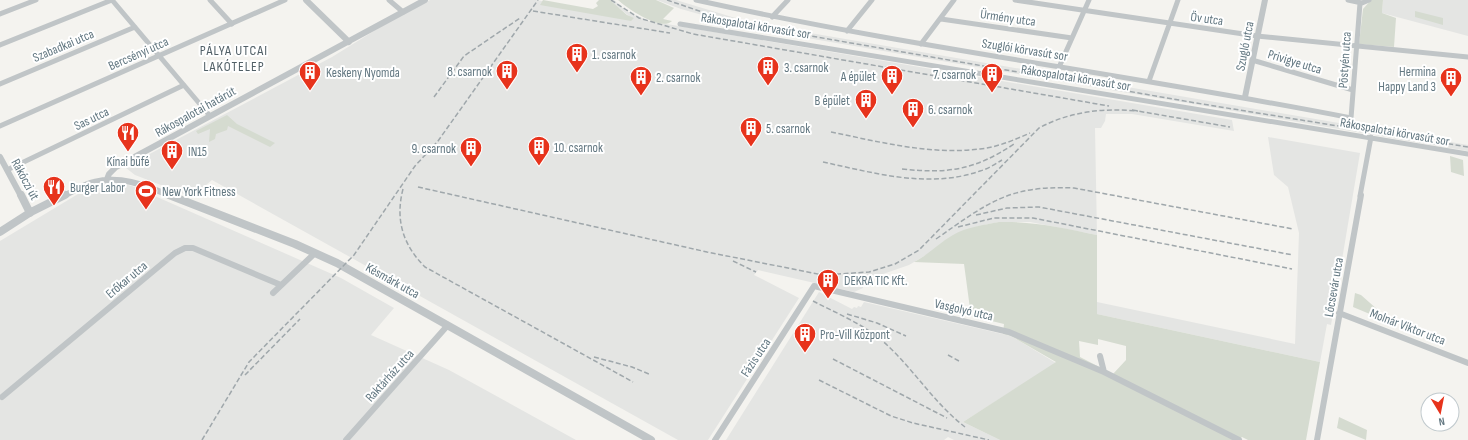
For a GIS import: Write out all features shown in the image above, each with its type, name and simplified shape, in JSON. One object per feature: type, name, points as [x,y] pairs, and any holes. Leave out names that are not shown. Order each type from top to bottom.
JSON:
[{"type":"street","points":[[0,14],[36,0]]},
{"type":"street","points":[[0,45],[112,0],[210,116]]},
{"type":"street","points":[[210,0],[232,24]]},
{"type":"street","name":"Bercsényi utca","points":[[0,126],[285,0]]},
{"type":"street","points":[[306,0],[349,42]]},
{"type":"street","points":[[389,0],[403,12]]},
{"type":"street","name":"Rákospalotai határút","points":[[107,179],[109,174],[116,167],[425,0]]},
{"type":"street","name":"Szuglói körvasút sor","points":[[696,0],[772,17],[847,31],[1060,65],[1245,97],[1351,118]]},
{"type":"street","points":[[772,17],[788,0]]},
{"type":"street","points":[[847,31],[872,0]]},
{"type":"street","points":[[921,44],[954,0]]},
{"type":"street","name":"Öv utca","points":[[1016,0],[1257,36],[1468,57]]},
{"type":"street","points":[[1060,65],[1089,0]]},
{"type":"street","points":[[1149,81],[1171,24],[1178,0]]},
{"type":"street","name":"Szugló utca","points":[[1245,97],[1265,0]]},
{"type":"street","points":[[1348,0],[1360,3],[1366,3],[1369,0]]},
{"type":"street","name":"Pöstyén utca","points":[[1351,118],[1360,3]]},
{"type":"street","name":"Ürmény utca","points":[[941,18],[1072,38]]},
{"type":"street","name":"Rákospalotai körvasút sor","points":[[680,24],[1468,154]]},
{"type":"street","name":"Szabadkai utca","points":[[0,84],[135,27]]},
{"type":"street","name":"Privigye utca","points":[[1252,60],[1353,90]]},
{"type":"street","name":"Sas utca","points":[[7,170],[184,85]]},
{"type":"street","name":"Lőcsevár utca","points":[[1317,440],[1371,138]]},
{"type":"street","name":"Rákóczi út","points":[[0,157],[30,213]]},
{"type":"street","points":[[0,232],[30,213],[83,186],[107,179]]},
{"type":"street","name":"Késmárk utca","points":[[107,179],[134,182],[315,253],[358,274],[652,440]]},
{"type":"street","name":"Erőkar utca","points":[[2,396],[175,253],[182,249],[193,248],[282,286]]},
{"type":"street","points":[[273,293],[315,253]]},
{"type":"street","name":"Vasgolyó utca","points":[[814,286],[1010,332],[1104,372],[1239,440]]},
{"type":"street","name":"Fázis utca","points":[[715,440],[814,286]]},
{"type":"street","name":"Molnár Viktor utca","points":[[1339,313],[1468,363]]},
{"type":"street","name":"Raktárház utca","points":[[346,440],[448,325]]},
{"type":"street","points":[[1100,356],[1104,372]]},
{"type":"shaded area","points":[[430,0],[536,0],[629,16],[609,0],[614,0],[626,11],[649,21],[1232,120],[1234,131],[1132,114],[1106,114],[1105,121],[1101,128],[1095,128],[1097,235],[1030,222],[999,222],[979,226],[943,242],[931,252],[909,265],[883,274],[864,278],[863,288],[854,292],[758,270],[754,275],[799,298],[708,440],[678,440],[212,180],[192,197],[135,175],[126,168],[127,166],[332,57],[382,26]]},
{"type":"shaded area","points":[[543,0],[593,9],[598,6],[596,3],[599,0],[610,0],[627,15],[634,18],[631,21],[540,5]]},
{"type":"shaded area","points":[[618,0],[656,0],[674,8],[663,19],[672,21],[667,24],[644,18]]},
{"type":"shaded area","points":[[657,0],[676,0],[732,17],[775,27],[1468,145],[1468,151],[778,33],[738,25],[681,9]]},
{"type":"shaded area","points":[[1371,0],[1383,0],[1382,13],[1396,18],[1394,47],[1359,44],[1363,9]]},
{"type":"shaded area","points":[[1383,0],[1468,0],[1468,36],[1382,13]]},
{"type":"shaded area","points":[[1415,11],[1443,18],[1443,25],[1415,17]]},
{"type":"shaded area","points":[[227,115],[237,124],[275,143],[270,147],[228,126],[227,130],[216,134],[215,139],[209,142],[210,129],[198,134],[196,131]]},
{"type":"shaded area","points":[[1268,137],[1360,153],[1331,325],[1327,324],[1320,362],[1097,314],[1097,302],[1295,344],[1299,233],[1288,187],[1274,175]]},
{"type":"shaded area","points":[[1450,156],[1463,160],[1464,176],[1451,172]]},
{"type":"shaded area","points":[[118,183],[132,186],[341,278],[394,308],[371,335],[449,370],[576,440],[0,440],[0,241],[93,185]]},
{"type":"shaded area","points":[[999,222],[1036,224],[1097,235],[1097,314],[1320,362],[1306,440],[1248,440],[1242,437],[1239,440],[1000,440],[963,422],[1056,362],[1011,336],[1003,334],[1004,324],[971,316],[964,264],[914,262],[958,232],[969,228]],"holes":[[[1098,339],[1126,346],[1126,360],[1113,374],[1080,357],[1079,341],[1098,345]]]},
{"type":"shaded area","points":[[819,292],[852,309],[854,307],[857,308],[858,306],[861,307],[864,302],[1011,336],[1056,363],[963,422],[1000,440],[954,440],[948,437],[944,440],[726,440]]},
{"type":"shaded area","points":[[1355,293],[1361,295],[1378,310],[1377,317],[1353,307]]},
{"type":"shaded area","points":[[1339,417],[1367,430],[1366,440],[1337,428]]},
{"type":"railway","points":[[202,440],[249,362],[354,255],[415,166],[438,141],[538,0]]},
{"type":"railway","points":[[611,0],[639,18],[693,34],[1109,106]]},
{"type":"railway","points":[[667,0],[714,16],[765,28],[1196,103],[1468,147]]},
{"type":"railway","points":[[533,11],[670,33]]},
{"type":"railway","points":[[434,97],[464,56],[520,18]]},
{"type":"railway","points":[[418,187],[707,252],[823,275],[869,272],[895,264],[919,250],[1039,128],[1051,122],[1075,114],[1112,110],[1138,111]]},
{"type":"railway","points":[[1132,110],[1138,111]]},
{"type":"railway","points":[[1138,111],[1230,127]]},
{"type":"railway","points":[[831,132],[886,143],[924,149],[943,150],[980,149],[993,147],[1030,133]]},
{"type":"railway","points":[[902,169],[933,171],[961,168],[987,160],[1014,144]]},
{"type":"railway","points":[[823,162],[862,171],[902,177],[941,179],[980,171],[1002,160]]},
{"type":"railway","points":[[936,239],[970,215],[1000,199],[1015,193],[1051,188],[1074,188],[1293,229]]},
{"type":"railway","points":[[403,189],[400,211],[403,231],[411,250],[425,267],[633,382]]},
{"type":"railway","points":[[976,215],[1007,208],[1039,207],[1293,255]]},
{"type":"railway","points":[[958,227],[994,218],[1033,218],[1292,269]]},
{"type":"railway","points":[[733,261],[756,272]]},
{"type":"railway","points":[[813,301],[852,320],[879,338],[907,365],[944,408],[965,427]]},
{"type":"railway","points":[[847,314],[877,323],[906,336]]},
{"type":"railway","points":[[245,375],[300,319]]},
{"type":"railway","points":[[948,355],[959,361]]},
{"type":"railway","points":[[594,357],[632,367],[649,374]]},
{"type":"railway","points":[[833,359],[947,418]]},
{"type":"railway","points":[[819,380],[891,416],[913,423],[989,440]]},
{"type":"place","name":"1. csarnok","points":[[577,74]]},
{"type":"place","name":"3. csarnok","points":[[768,86]]},
{"type":"place","name":"8. csarnok","points":[[507,90]]},
{"type":"place","name":"Keskeny Nyomda","points":[[310,92]]},
{"type":"place","name":"7. csarnok","points":[[992,94]]},
{"type":"place","name":"2. csarnok","points":[[641,96]]},
{"type":"place","name":"A épület","points":[[892,96]]},
{"type":"place","name":"Hermina Happy Land 3","points":[[1451,98]]},
{"type":"place","name":"B épület","points":[[866,120]]},
{"type":"place","name":"6. csarnok","points":[[913,128]]},
{"type":"place","name":"5. csarnok","points":[[751,148]]},
{"type":"place","name":"Kínai büfé","points":[[128,152]]},
{"type":"place","name":"10. csarnok","points":[[539,166]]},
{"type":"place","name":"9. csarnok","points":[[471,168]]},
{"type":"place","name":"IN15","points":[[172,170]]},
{"type":"place","name":"Burger Labor","points":[[54,206]]},
{"type":"place","name":"New York Fitness","points":[[146,210]]},
{"type":"place","name":"DEKRA TIC Kft.","points":[[828,300]]},
{"type":"place","name":"Pro-Vill Központ","points":[[805,354]]},
{"type":"district","name":"PÁLYA UTCAI LAKÓTELEP","points":[[234,58]]}]
